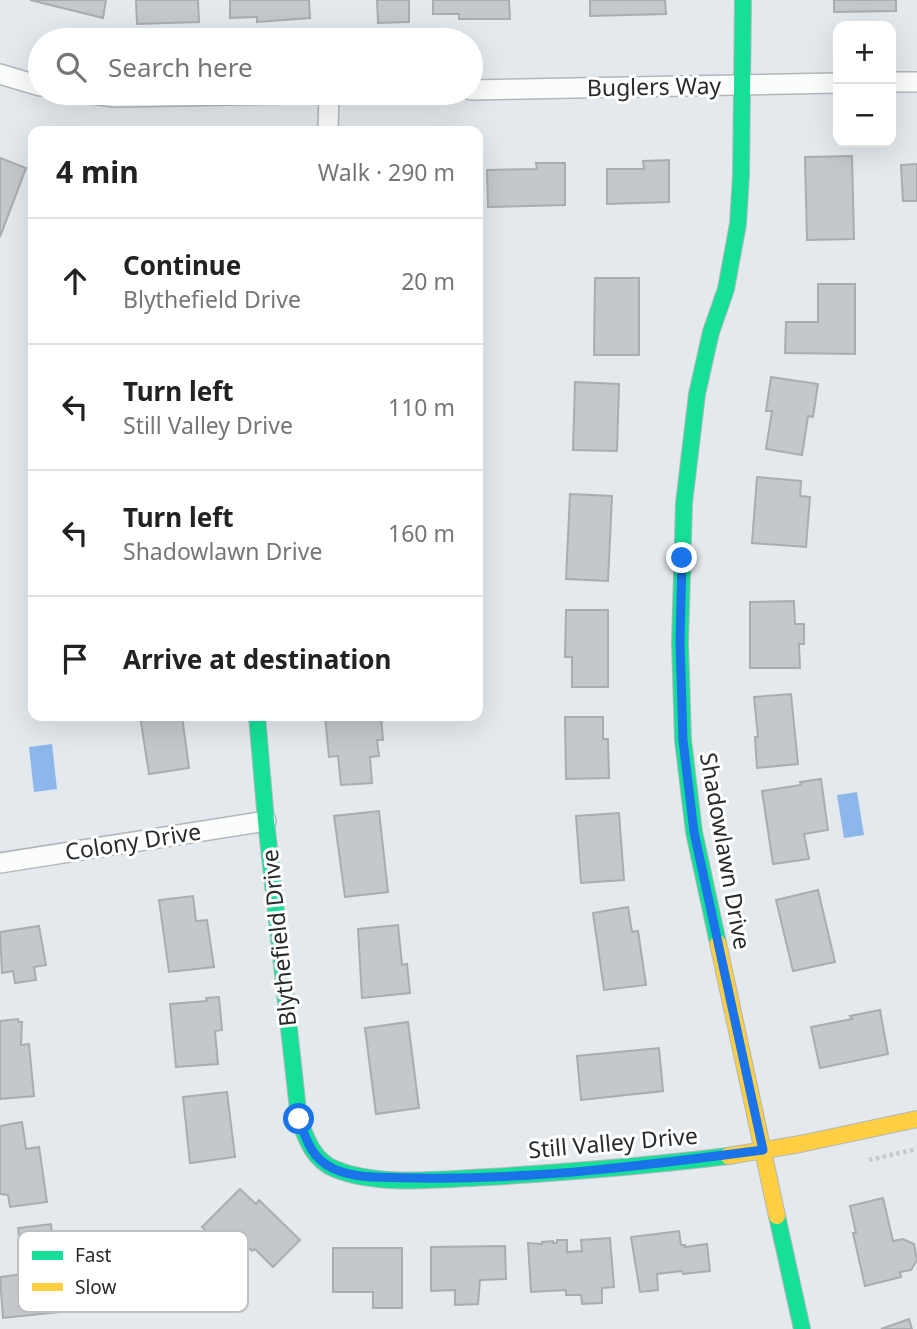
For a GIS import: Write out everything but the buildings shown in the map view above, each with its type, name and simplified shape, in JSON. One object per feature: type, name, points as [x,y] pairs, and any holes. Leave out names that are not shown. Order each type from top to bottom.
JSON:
[{"type":"street","name":"Shadowlawn Drive","points":[[743,0],[738,224],[726,289],[711,332],[697,394],[684,503],[680,643],[683,740],[694,832],[802,1329]]},
{"type":"street","points":[[0,74],[28,82]]},
{"type":"street","points":[[896,82],[917,82]]},
{"type":"street","name":"Buglers Way","points":[[483,90],[833,83]]},
{"type":"street","points":[[328,126],[329,105]]},
{"type":"street","name":"Blythefield Drive","points":[[257,721],[299,1119],[315,1156]]},
{"type":"street","name":"Colony Drive","points":[[0,863],[266,821]]},
{"type":"street","name":"Still Valley Drive","points":[[315,1156],[331,1168],[349,1174],[449,1179],[639,1166],[763,1150],[917,1119]]},
{"type":"water","points":[[52,744],[57,789],[34,792],[29,747]]},
{"type":"water","points":[[857,792],[864,835],[844,838],[837,795]]},
{"type":"traffic: fast","points":[[718,943],[694,832],[683,740],[680,643],[684,503],[697,394],[711,332],[726,289],[738,224],[743,0]]},
{"type":"traffic: fast","points":[[257,721],[299,1119],[308,1142],[322,1161],[352,1175],[411,1180],[579,1171],[728,1156]]},
{"type":"traffic: fast","points":[[777,1216],[802,1329]]},
{"type":"traffic: slow","points":[[718,943],[777,1216]]},
{"type":"traffic: slow","points":[[728,1156],[917,1119]]},
{"type":"route","points":[[299,1119],[315,1156],[331,1168],[349,1174],[387,1177],[449,1179],[552,1173],[639,1166],[763,1150],[694,832],[683,740],[680,643],[682,558]]}]
